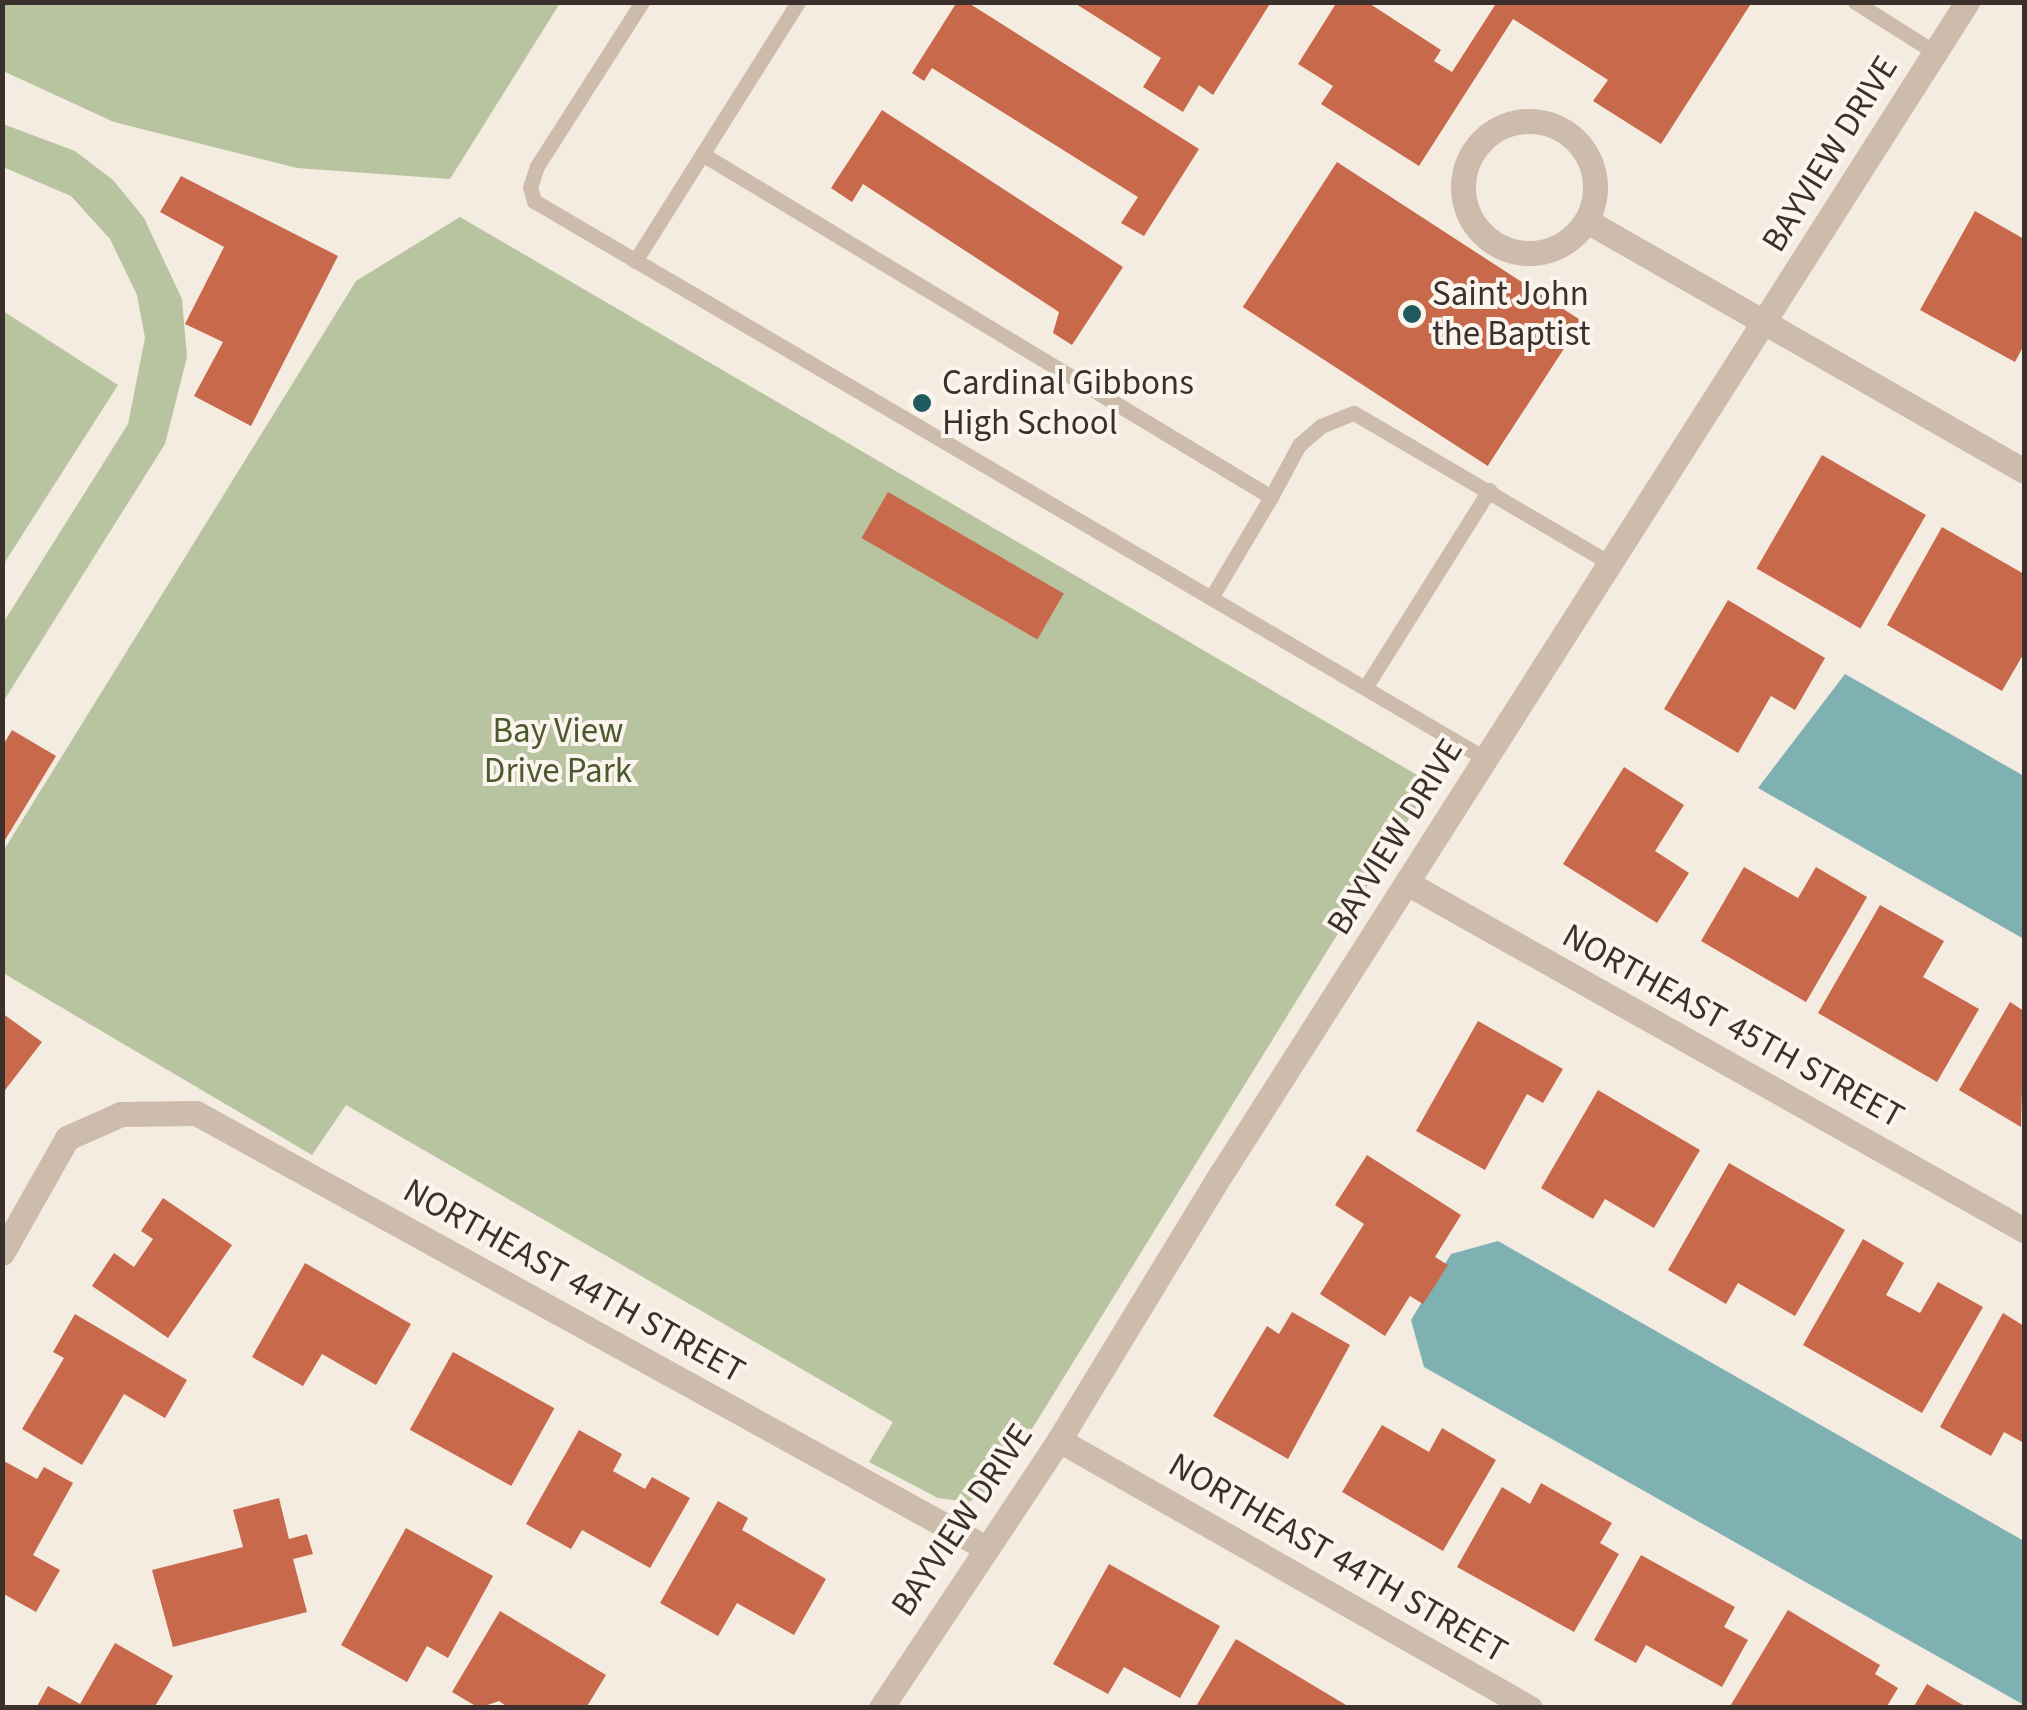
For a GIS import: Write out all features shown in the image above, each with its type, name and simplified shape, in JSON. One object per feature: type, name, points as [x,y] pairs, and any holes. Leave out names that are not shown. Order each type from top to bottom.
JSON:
[{"type":"street","name":"BAYVIEW DRIVE","points":[[881,1708],[984,1546],[1059,1440],[1966,2]]},
{"type":"street","points":[[1538,121],[1563,130],[1582,147],[1594,170],[1586,221],[1569,240],[1545,251],[1520,253],[1495,244],[1464,203],[1472,152],[1488,134],[1512,122],[1538,121]]},
{"type":"street","points":[[1586,221],[2024,472]]},
{"type":"street","name":"NORTHEAST 45TH STREET","points":[[1407,883],[2024,1230]]},
{"type":"street","name":"NORTHEAST 44TH STREET","points":[[2,1253],[68,1138],[121,1114],[196,1113],[984,1546]]},
{"type":"street","name":"NORTHEAST 44TH STREET","points":[[1059,1440],[1530,1708]]},
{"type":"lane","points":[[642,2],[530,187],[542,207],[1486,759]]},
{"type":"lane","points":[[634,261],[798,2]]},
{"type":"lane","points":[[1855,2],[1936,53]]},
{"type":"lane","points":[[702,154],[1271,497]]},
{"type":"lane","points":[[1212,598],[1299,444],[1321,426],[1354,413],[1610,564]]},
{"type":"lane","points":[[1366,688],[1488,490]]},
{"type":"green space","points":[[3,2],[560,3],[450,179],[297,168],[114,122],[3,71]]},
{"type":"green space","points":[[3,124],[75,151],[113,180],[144,218],[182,299],[187,357],[165,444],[3,702],[3,623],[128,424],[145,338],[137,295],[110,239],[71,196],[3,167]]},
{"type":"green space","name":"Bay View Drive Park","points":[[460,217],[1431,783],[998,1484],[969,1502],[938,1498],[869,1462],[893,1422],[346,1105],[312,1155],[3,973],[2,853],[356,281]]},
{"type":"green space","points":[[3,311],[118,385],[3,565]]},
{"type":"water","points":[[1845,674],[2024,776],[2024,939],[1758,788]]},
{"type":"water","points":[[1498,1241],[2024,1541],[2024,1705],[1424,1367],[1411,1320],[1451,1254]]},
{"type":"building","points":[[957,2],[967,2],[1199,149],[1144,236],[1121,223],[1138,197],[932,68],[924,81],[912,73]]},
{"type":"building","points":[[1073,2],[1271,2],[1213,95],[1199,85],[1183,112],[1143,87],[1161,58]]},
{"type":"building","points":[[1337,2],[1367,2],[1441,50],[1434,61],[1452,72],[1497,2],[1752,2],[1661,144],[1593,101],[1608,80],[1513,19],[1419,166],[1321,104],[1333,86],[1298,64]]},
{"type":"building","points":[[882,110],[1123,267],[1072,345],[1053,333],[1059,312],[863,184],[852,202],[831,188]]},
{"type":"building","name":"Saint John the Baptist","points":[[1337,162],[1582,321],[1488,466],[1243,307]]},
{"type":"building","points":[[181,176],[338,256],[251,426],[194,396],[223,342],[185,324],[224,247],[160,212]]},
{"type":"building","points":[[1975,211],[2024,239],[2024,345],[2015,362],[1920,310]]},
{"type":"building","points":[[1822,455],[1926,515],[1860,628],[1756,568]]},
{"type":"building","points":[[888,492],[1064,594],[1037,639],[862,538]]},
{"type":"building","points":[[1942,527],[2024,574],[2024,653],[2002,691],[1887,625]]},
{"type":"building","points":[[1728,600],[1825,658],[1795,710],[1771,696],[1738,753],[1664,709]]},
{"type":"building","points":[[12,730],[56,756],[2,845],[2,747]]},
{"type":"building","points":[[1624,767],[1684,805],[1655,851],[1689,873],[1657,923],[1563,864]]},
{"type":"building","points":[[1744,867],[1798,898],[1816,867],[1867,897],[1806,1002],[1701,941]]},
{"type":"building","points":[[1880,905],[1944,941],[1923,977],[1979,1009],[1937,1082],[1818,1013]]},
{"type":"building","points":[[2010,1002],[2024,1011],[2021,1127],[1959,1090]]},
{"type":"building","points":[[2,1013],[42,1042],[2,1094]]},
{"type":"building","points":[[1478,1021],[1563,1069],[1543,1103],[1527,1094],[1485,1170],[1416,1131]]},
{"type":"building","points":[[1598,1090],[1700,1150],[1654,1228],[1605,1199],[1593,1219],[1541,1188]]},
{"type":"building","points":[[1367,1155],[1461,1215],[1435,1257],[1448,1265],[1423,1304],[1410,1296],[1385,1336],[1320,1294],[1364,1224],[1335,1205]]},
{"type":"building","points":[[1729,1163],[1845,1230],[1795,1316],[1738,1283],[1726,1304],[1668,1270]]},
{"type":"building","points":[[163,1198],[232,1245],[168,1338],[92,1286],[114,1253],[134,1267],[153,1239],[141,1231]]},
{"type":"building","points":[[1863,1239],[1904,1263],[1886,1295],[1920,1313],[1938,1282],[1983,1307],[1922,1413],[1803,1345]]},
{"type":"building","points":[[305,1263],[411,1324],[376,1385],[322,1354],[303,1386],[252,1357]]},
{"type":"building","points":[[1292,1312],[1350,1345],[1288,1459],[1213,1416],[1267,1326],[1279,1334]]},
{"type":"building","points":[[2003,1313],[2024,1326],[2024,1443],[2004,1432],[1991,1456],[1940,1427]]},
{"type":"building","points":[[75,1314],[187,1380],[165,1418],[124,1394],[82,1465],[22,1429],[64,1358],[53,1352]]},
{"type":"building","points":[[453,1352],[554,1408],[511,1486],[410,1430]]},
{"type":"building","points":[[1382,1425],[1429,1452],[1442,1428],[1496,1460],[1443,1551],[1342,1492]]},
{"type":"building","points":[[579,1430],[622,1454],[613,1471],[645,1489],[652,1477],[690,1498],[650,1568],[582,1530],[571,1549],[526,1524]]},
{"type":"building","points":[[2,1460],[37,1479],[44,1467],[73,1483],[33,1555],[60,1570],[36,1612],[2,1593]]},
{"type":"building","points":[[1541,1483],[1612,1523],[1600,1543],[1619,1554],[1574,1632],[1457,1567],[1502,1487],[1530,1504]]},
{"type":"building","points":[[279,1498],[289,1539],[307,1534],[313,1554],[293,1559],[307,1612],[173,1647],[152,1570],[243,1547],[233,1510]]},
{"type":"building","points":[[718,1501],[748,1518],[742,1530],[826,1579],[794,1635],[737,1603],[718,1636],[660,1603]]},
{"type":"building","points":[[406,1528],[493,1576],[448,1658],[427,1646],[407,1682],[341,1645]]},
{"type":"building","points":[[1641,1555],[1735,1607],[1724,1627],[1748,1640],[1722,1687],[1646,1645],[1636,1663],[1594,1640]]},
{"type":"building","points":[[1109,1564],[1220,1626],[1180,1698],[1124,1667],[1108,1694],[1053,1664]]},
{"type":"building","points":[[1788,1610],[1880,1665],[1875,1674],[1898,1688],[1886,1708],[1729,1708]]},
{"type":"building","points":[[500,1611],[606,1675],[586,1708],[509,1708],[499,1701],[479,1708],[452,1692]]},
{"type":"building","points":[[1236,1639],[1351,1708],[1195,1708]]},
{"type":"building","points":[[115,1643],[173,1676],[154,1708],[36,1708],[48,1686],[80,1704]]},
{"type":"building","points":[[1927,1684],[1968,1708],[1913,1708]]},
{"type":"place","name":"Saint John the Baptist","points":[[1412,314]]},
{"type":"place","name":"Cardinal Gibbons High School","points":[[922,403]]}]
